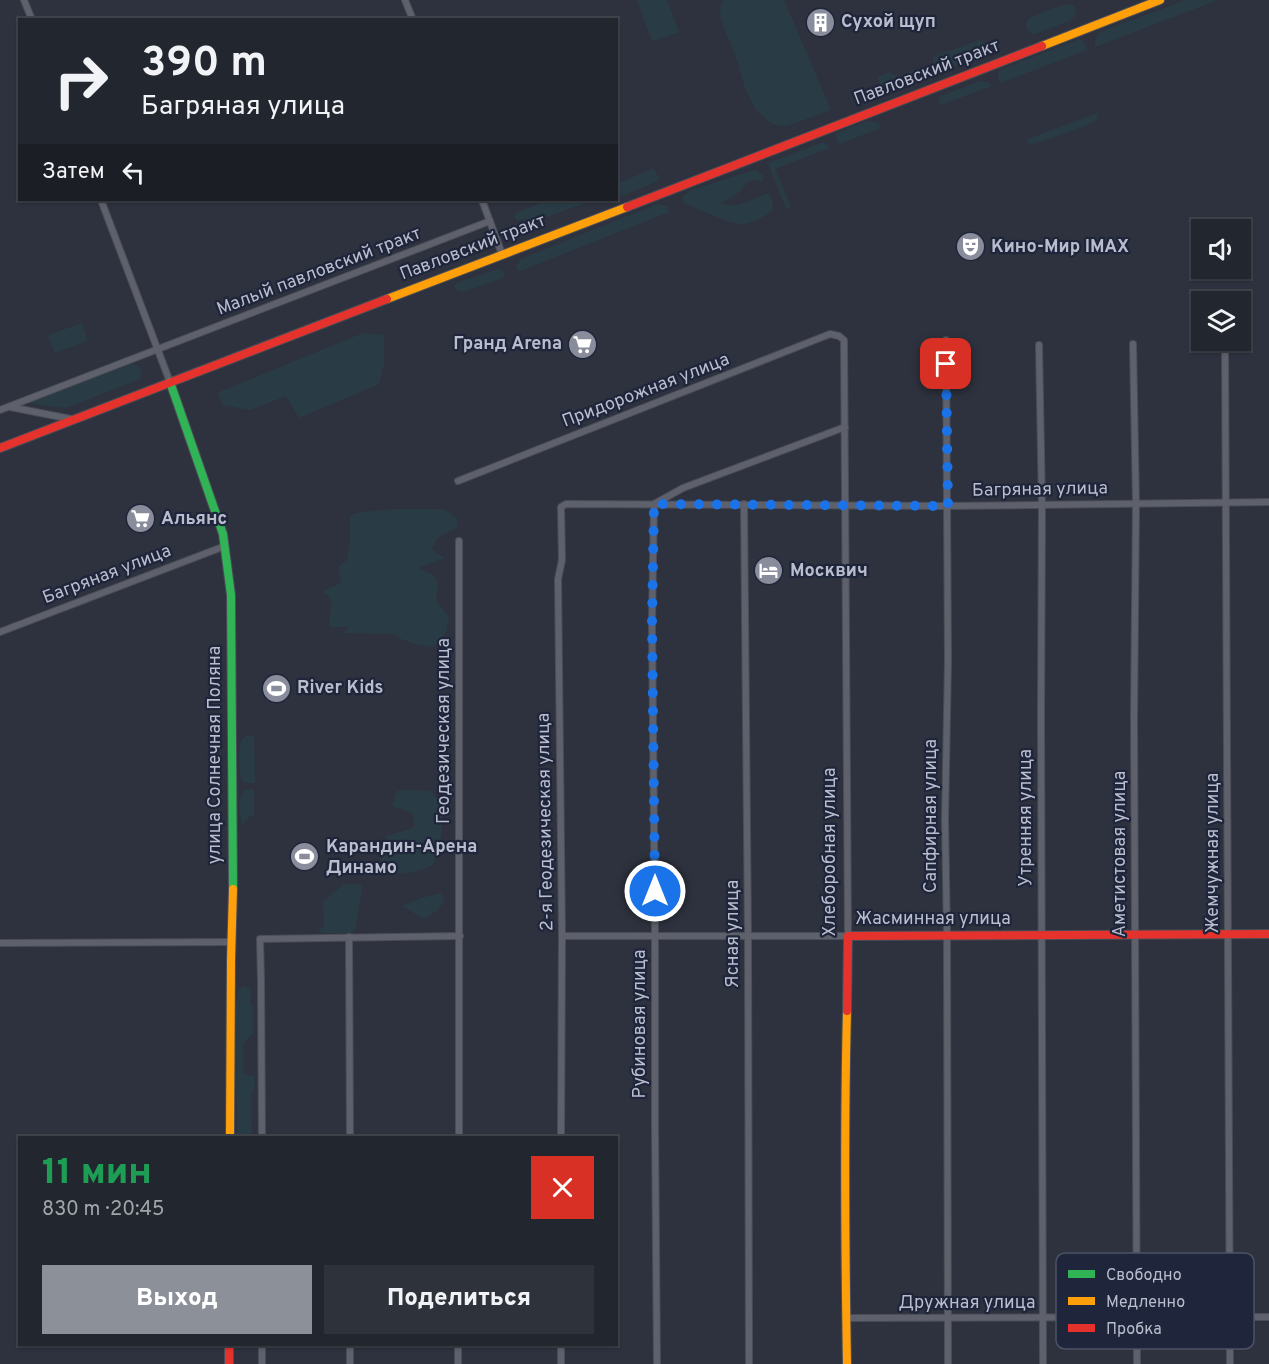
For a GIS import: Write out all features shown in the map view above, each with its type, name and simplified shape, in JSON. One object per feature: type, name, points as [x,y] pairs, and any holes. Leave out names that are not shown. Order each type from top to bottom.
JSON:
[{"type":"street","points":[[24,0],[31,18]]},
{"type":"street","points":[[405,0],[412,18]]},
{"type":"street","name":"Павловский тракт","points":[[0,448],[1160,0]]},
{"type":"street","points":[[101,201],[170,382]]},
{"type":"street","points":[[482,201],[502,254]]},
{"type":"street","name":"Малый павловский тракт","points":[[158,350],[490,221]]},
{"type":"street","name":"Придорожная улица","points":[[458,481],[830,334],[844,340]]},
{"type":"street","name":"Хлеборобная улица","points":[[844,340],[848,936],[845,1096],[847,1364]]},
{"type":"street","name":"Сапфирная улица","points":[[946,340],[948,662],[945,819],[948,1364]]},
{"type":"street","name":"Аметистовая улица","points":[[1133,344],[1136,504],[1134,719],[1137,1253]]},
{"type":"street","name":"Утренняя улица","points":[[1039,345],[1042,506],[1043,1364]]},
{"type":"street","points":[[0,410],[158,350]]},
{"type":"street","name":"Жемчужная улица","points":[[1225,351],[1229,1253]]},
{"type":"street","name":"улица Солнечная Поляна","points":[[170,382],[223,534],[231,609],[230,1136]]},
{"type":"street","points":[[10,406],[72,419]]},
{"type":"street","points":[[654,504],[683,488],[845,427]]},
{"type":"street","name":"Багряная улица","points":[[561,507],[566,504],[1042,506],[1269,502]]},
{"type":"street","name":"Рубиновая улица","points":[[654,504],[652,634],[656,936],[657,1364]]},
{"type":"street","name":"Ясная улица","points":[[744,504],[749,1364]]},
{"type":"street","name":"2-я Геодезическая улица","points":[[561,507],[562,560],[558,579],[562,936],[561,1136]]},
{"type":"street","name":"Геодезическая улица","points":[[459,541],[459,1136]]},
{"type":"street","name":"Багряная улица","points":[[0,632],[225,546]]},
{"type":"street","name":"Жасминная улица","points":[[562,936],[1269,934]]},
{"type":"street","points":[[262,1136],[260,939],[460,936]]},
{"type":"street","points":[[349,937],[350,1136]]},
{"type":"street","points":[[0,943],[232,942]]},
{"type":"street","name":"Дружная улица","points":[[1254,1317],[1269,1317]]},
{"type":"street","name":"Дружная улица","points":[[846,1318],[1056,1319]]},
{"type":"street","points":[[229,1364],[230,1346]]},
{"type":"street","points":[[262,1346],[262,1364]]},
{"type":"street","points":[[350,1346],[350,1364]]},
{"type":"street","points":[[458,1346],[458,1364]]},
{"type":"street","points":[[561,1346],[561,1364]]},
{"type":"street","name":"Жемчужная улица","points":[[1230,1349],[1230,1364]]},
{"type":"shaded area","points":[[637,0],[667,0],[679,32],[652,41]]},
{"type":"shaded area","points":[[724,0],[784,0],[831,110],[787,126],[772,124],[756,110],[745,89],[738,63],[720,17],[721,2]]},
{"type":"shaded area","points":[[1186,0],[1218,0],[1095,47],[1096,38],[1102,31]]},
{"type":"shaded area","points":[[1065,4],[1073,5],[1076,9],[1075,16],[1069,21],[1035,34],[1030,33],[1026,23],[1029,18]]},
{"type":"shaded area","points":[[1080,39],[1087,50],[1000,83],[999,70]]},
{"type":"shaded area","points":[[979,40],[985,44],[984,54],[937,73],[933,71],[933,57]]},
{"type":"shaded area","points":[[916,69],[920,73],[917,77],[910,83],[897,88],[888,90],[877,78],[889,72],[899,77]]},
{"type":"shaded area","points":[[980,81],[992,86],[941,105],[938,97]]},
{"type":"shaded area","points":[[1098,113],[1093,123],[1034,144],[1025,140]]},
{"type":"shaded area","points":[[868,121],[876,122],[881,128],[839,144],[836,133]]},
{"type":"shaded area","points":[[823,142],[830,148],[775,169],[791,207],[786,209],[768,163]]},
{"type":"shaded area","points":[[654,168],[660,179],[618,198],[618,184]]},
{"type":"shaded area","points":[[755,170],[763,175],[763,182],[754,180],[748,182],[736,194],[720,203],[738,204],[768,193],[772,198],[773,209],[755,221],[738,224],[684,203],[682,197],[691,190]]},
{"type":"shaded area","points":[[546,201],[587,201],[541,219],[516,220],[514,214]]},
{"type":"shaded area","points":[[657,204],[667,206],[669,212],[517,271],[517,264],[523,258]]},
{"type":"shaded area","points":[[499,269],[504,272],[505,277],[463,292],[456,290],[454,286],[459,282]]},
{"type":"shaded area","points":[[82,323],[88,341],[54,353],[48,335]]},
{"type":"shaded area","points":[[363,333],[384,335],[384,364],[379,384],[299,418],[286,396],[250,410],[223,405],[217,393]]},
{"type":"shaded area","points":[[132,364],[139,366],[142,373],[140,379],[66,408],[28,403]]},
{"type":"shaded area","points":[[393,509],[444,509],[457,518],[457,527],[438,538],[431,549],[444,558],[418,568],[435,576],[438,586],[436,600],[449,617],[446,632],[434,647],[415,644],[395,634],[343,633],[349,627],[329,627],[331,603],[328,595],[322,592],[342,582],[338,567],[347,560],[350,543],[350,516],[356,513]]},
{"type":"shaded area","points":[[246,736],[254,736],[255,783],[244,783],[240,776],[239,748]]},
{"type":"shaded area","points":[[246,789],[254,789],[254,817],[250,816],[243,825],[240,801]]},
{"type":"shaded area","points":[[396,791],[430,791],[441,802],[440,847],[433,865],[406,873],[379,871],[386,836],[415,826],[412,813],[392,806]]},
{"type":"shaded area","points":[[344,884],[360,884],[362,887],[353,933],[321,933],[319,928],[324,928],[323,902]]},
{"type":"shaded area","points":[[441,893],[444,901],[438,910],[424,919],[402,906],[421,898]]},
{"type":"shaded area","points":[[244,986],[251,990],[250,1003],[253,1007],[253,1033],[243,1044],[243,1072],[254,1076],[255,1084],[251,1097],[252,1136],[237,1136],[236,1003],[238,990]]},
{"type":"traffic: fast","points":[[170,382],[223,534],[231,595],[233,889]]},
{"type":"traffic: slow","points":[[1042,46],[1160,0]]},
{"type":"traffic: slow","points":[[387,299],[627,207]]},
{"type":"traffic: slow","points":[[230,1136],[233,889]]},
{"type":"traffic: slow","points":[[847,1011],[845,1099],[847,1364]]},
{"type":"traffic: jam","points":[[627,207],[1042,46]]},
{"type":"traffic: jam","points":[[0,448],[387,299]]},
{"type":"traffic: jam","points":[[847,1011],[848,936],[1269,934]]},
{"type":"traffic: jam","points":[[229,1346],[229,1364]]},
{"type":"place","name":"Сухой щуп","points":[[820,22]]},
{"type":"place","name":"Кино-Мир IMAX","points":[[970,247]]},
{"type":"place","name":"Гранд Arena","points":[[583,344]]},
{"type":"place","name":"Альянс","points":[[140,519]]},
{"type":"place","name":"Москвич","points":[[769,571]]},
{"type":"place","name":"River Kids","points":[[276,688]]},
{"type":"place","name":"Карандин-Арена Динамо","points":[[305,857]]},
{"type":"route","points":[[655,891],[652,622],[654,504],[948,506],[946,364]]}]
